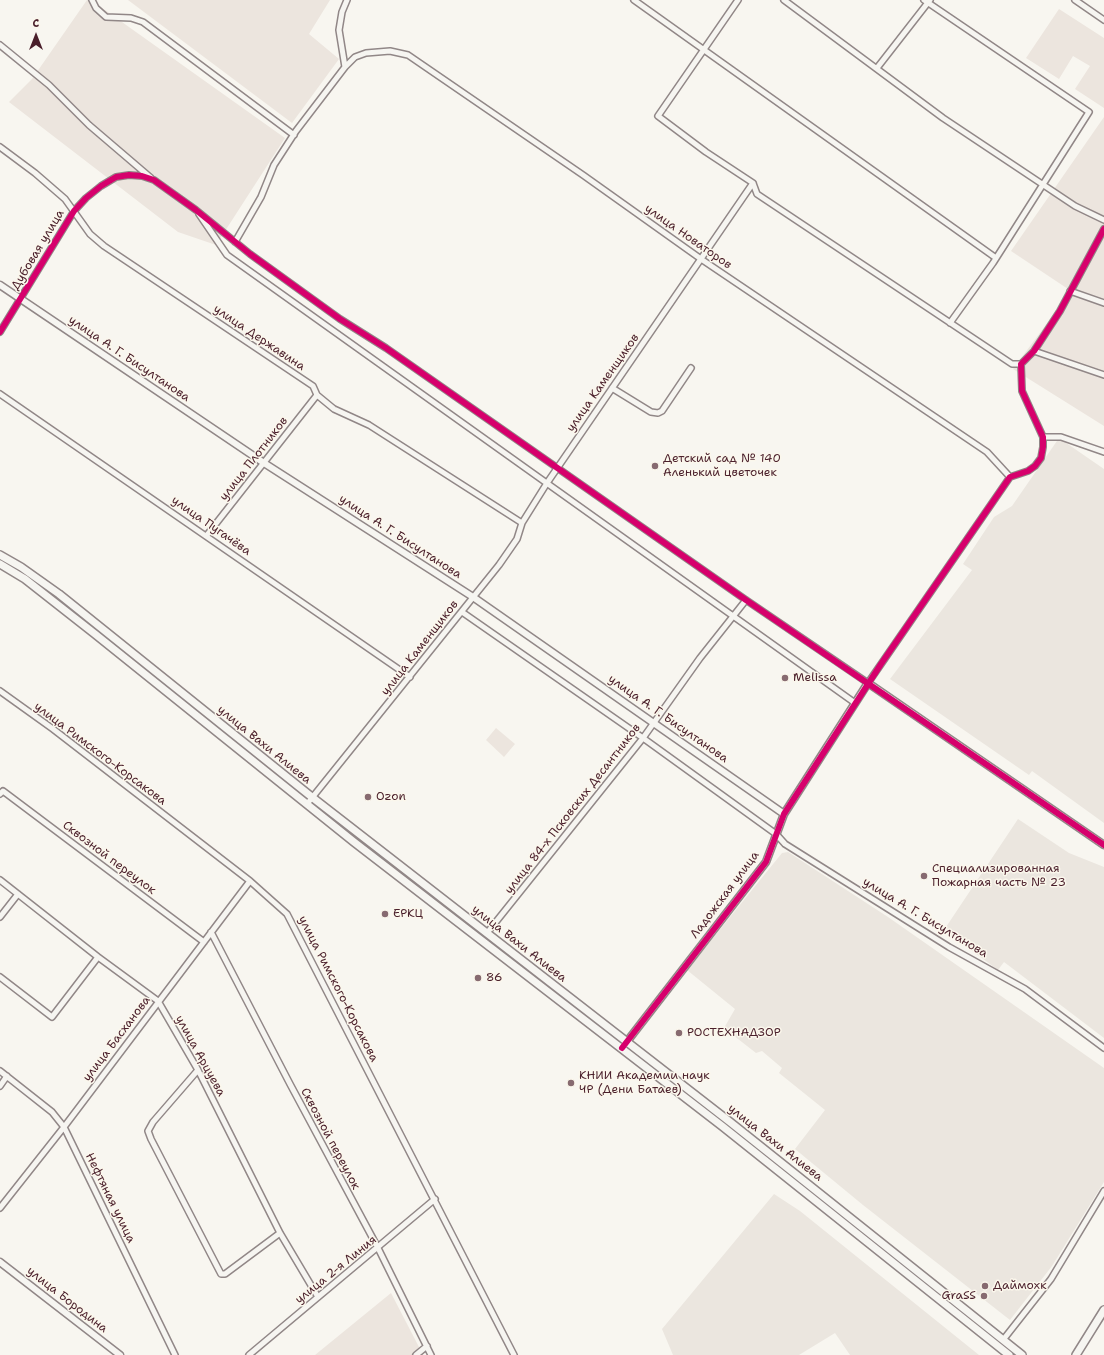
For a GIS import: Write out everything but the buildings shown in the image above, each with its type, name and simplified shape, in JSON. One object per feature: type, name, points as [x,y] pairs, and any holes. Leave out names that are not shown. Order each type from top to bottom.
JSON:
[{"type":"main road","name":"улица Вахи Алиева","points":[[0,555],[21,567],[59,594],[313,798],[627,1042],[1022,1355]]},
{"type":"main road","name":"улица Вахи Алиева","points":[[0,564],[24,578],[307,804],[622,1048],[1009,1355]]},
{"type":"main road","points":[[1076,1355],[1104,1310]]},
{"type":"street","points":[[92,0],[96,8],[106,17],[131,18],[144,22],[294,135]]},
{"type":"street","points":[[345,68],[339,30],[346,0]]},
{"type":"street","points":[[634,0],[996,258]]},
{"type":"street","points":[[738,0],[658,116],[706,152],[753,183],[757,194],[1012,364],[1021,364]]},
{"type":"street","points":[[784,0],[943,118],[1075,206],[1104,220]]},
{"type":"street","points":[[1075,0],[1104,20]]},
{"type":"street","points":[[877,68],[927,1],[1089,112],[996,258],[950,323]]},
{"type":"street","points":[[0,45],[49,85],[89,125],[154,180],[340,319],[386,348],[746,600],[1104,845]]},
{"type":"street","name":"улица Новаторов","points":[[235,242],[261,197],[274,165],[294,135],[355,57],[366,53],[390,51],[408,55],[701,259],[987,452],[1010,477]]},
{"type":"street","name":"улица Державина","points":[[0,147],[35,173],[65,199],[90,234],[104,246],[313,386],[317,395],[334,409],[369,425],[522,524]]},
{"type":"street","name":"Дубовая улица","points":[[0,332],[74,211],[101,186],[116,177],[129,175],[142,176],[154,180]]},
{"type":"street","name":"улица Каменщиков","points":[[307,804],[462,612],[513,544],[522,524],[547,483],[753,183]]},
{"type":"street","points":[[196,210],[226,255],[855,703]]},
{"type":"street","points":[[868,683],[1010,477],[1028,471],[1035,466],[1040,458],[1043,447],[1043,437],[1022,391],[1021,364],[1034,350],[1070,291],[1104,229]]},
{"type":"street","name":"улица А. Г. Бисултанова","points":[[0,285],[264,463],[473,597],[784,814]]},
{"type":"street","points":[[1070,291],[1104,303]]},
{"type":"street","points":[[1034,350],[1104,375]]},
{"type":"street","points":[[612,388],[652,412],[658,413],[662,411],[691,368]]},
{"type":"street","name":"улица Пугачёва","points":[[0,394],[207,535],[410,677]]},
{"type":"street","name":"улица Плотников","points":[[207,535],[317,395]]},
{"type":"street","points":[[1043,437],[1060,437],[1104,452]]},
{"type":"street","name":"улица 84-х Псковских Десантников","points":[[488,933],[643,738],[746,600]]},
{"type":"street","name":"улица А. Г. Бисултанова","points":[[462,612],[643,738],[776,834],[785,844],[949,947],[1025,989],[1104,1048]]},
{"type":"street","name":"Ладожская улица","points":[[622,1048],[766,862],[784,814],[868,683]]},
{"type":"street","name":"улица Римского-Корсакова","points":[[0,691],[53,729],[250,881],[287,914],[514,1355]]},
{"type":"street","name":"Сквозной переулок","points":[[1,792],[204,942]]},
{"type":"street","name":"улица Арцуева","points":[[0,880],[98,957],[158,1001],[198,1070],[280,1233],[318,1297]]},
{"type":"street","name":"улица Басханова","points":[[0,1208],[64,1127],[250,881]]},
{"type":"street","points":[[0,917],[18,894]]},
{"type":"street","name":"Сквозной переулок","points":[[211,932],[378,1248],[431,1355]]},
{"type":"street","points":[[0,977],[52,1017],[98,957]]},
{"type":"street","points":[[198,1070],[153,1122],[148,1131],[151,1139],[221,1274],[225,1274],[280,1233]]},
{"type":"street","name":"Нефтяная улица","points":[[0,1071],[52,1112],[64,1127],[175,1355]]},
{"type":"street","points":[[0,1086],[7,1076]]},
{"type":"street","points":[[1003,1340],[1051,1279],[1104,1191]]},
{"type":"street","name":"улица 2-я Линия","points":[[249,1355],[435,1199]]},
{"type":"street","name":"улица Бородина","points":[[0,1262],[120,1355]]},
{"type":"street","points":[[416,1355],[426,1346]]},
{"type":"shaded area","points":[[87,0],[91,0],[285,138],[216,245],[178,232],[9,102],[32,79]]},
{"type":"shaded area","points":[[128,0],[330,0],[309,34],[339,59],[292,123]]},
{"type":"shaded area","points":[[1059,9],[1104,38],[1104,108],[1075,89],[1090,66],[1073,56],[1059,79],[1026,58]]},
{"type":"shaded area","points":[[1104,117],[1104,426],[1013,369],[1071,291],[1011,251]]},
{"type":"shaded area","points":[[1059,438],[1104,469],[1104,823],[1032,771],[1029,775],[890,679],[972,570],[963,564],[994,517],[1012,506]]},
{"type":"shaded area","points":[[496,728],[515,744],[504,757],[486,740]]},
{"type":"shaded area","points":[[1018,819],[1069,853],[1104,867],[1104,1038],[1004,962],[998,970],[944,930]]},
{"type":"shaded area","points":[[788,852],[888,917],[1104,1068],[1104,1182],[1052,1266],[1010,1320],[863,1205],[795,1149],[825,1110],[779,1073],[782,1068],[762,1051],[756,1053],[724,1028],[735,1009],[687,970],[782,853]]},
{"type":"shaded area","points":[[774,1194],[800,1211],[979,1355],[850,1355],[835,1333],[799,1355],[673,1355],[662,1329]]},
{"type":"shaded area","points":[[391,1293],[420,1349],[412,1355],[315,1355]]},
{"type":"cycle path","points":[[0,332],[74,211],[86,198],[101,186],[116,177],[129,175],[142,176],[154,180],[196,210],[250,254],[340,319],[386,348],[746,600],[1104,845]]},
{"type":"cycle path","points":[[622,1048],[766,862],[784,814],[881,664],[1010,477],[1028,471],[1035,466],[1041,458],[1043,437],[1022,391],[1021,364],[1034,351],[1060,311],[1104,229]]},
{"type":"place","name":"Детский сад № 140 Аленький цветочек","points":[[655,466]]},
{"type":"place","name":"Melissa","points":[[785,678]]},
{"type":"place","name":"Ozon","points":[[368,797]]},
{"type":"place","name":"Специализированная Пожарная часть № 23","points":[[924,876]]},
{"type":"place","name":"ЕРКЦ","points":[[385,914]]},
{"type":"place","name":"86","points":[[478,978]]},
{"type":"place","name":"РОСТЕХНАДЗОР","points":[[679,1033]]},
{"type":"place","name":"КНИИ Академии наук ЧР (Дени Батаев)","points":[[571,1083]]},
{"type":"place","name":"Даймохк","points":[[985,1286]]},
{"type":"place","name":"GraSS","points":[[984,1296]]}]
